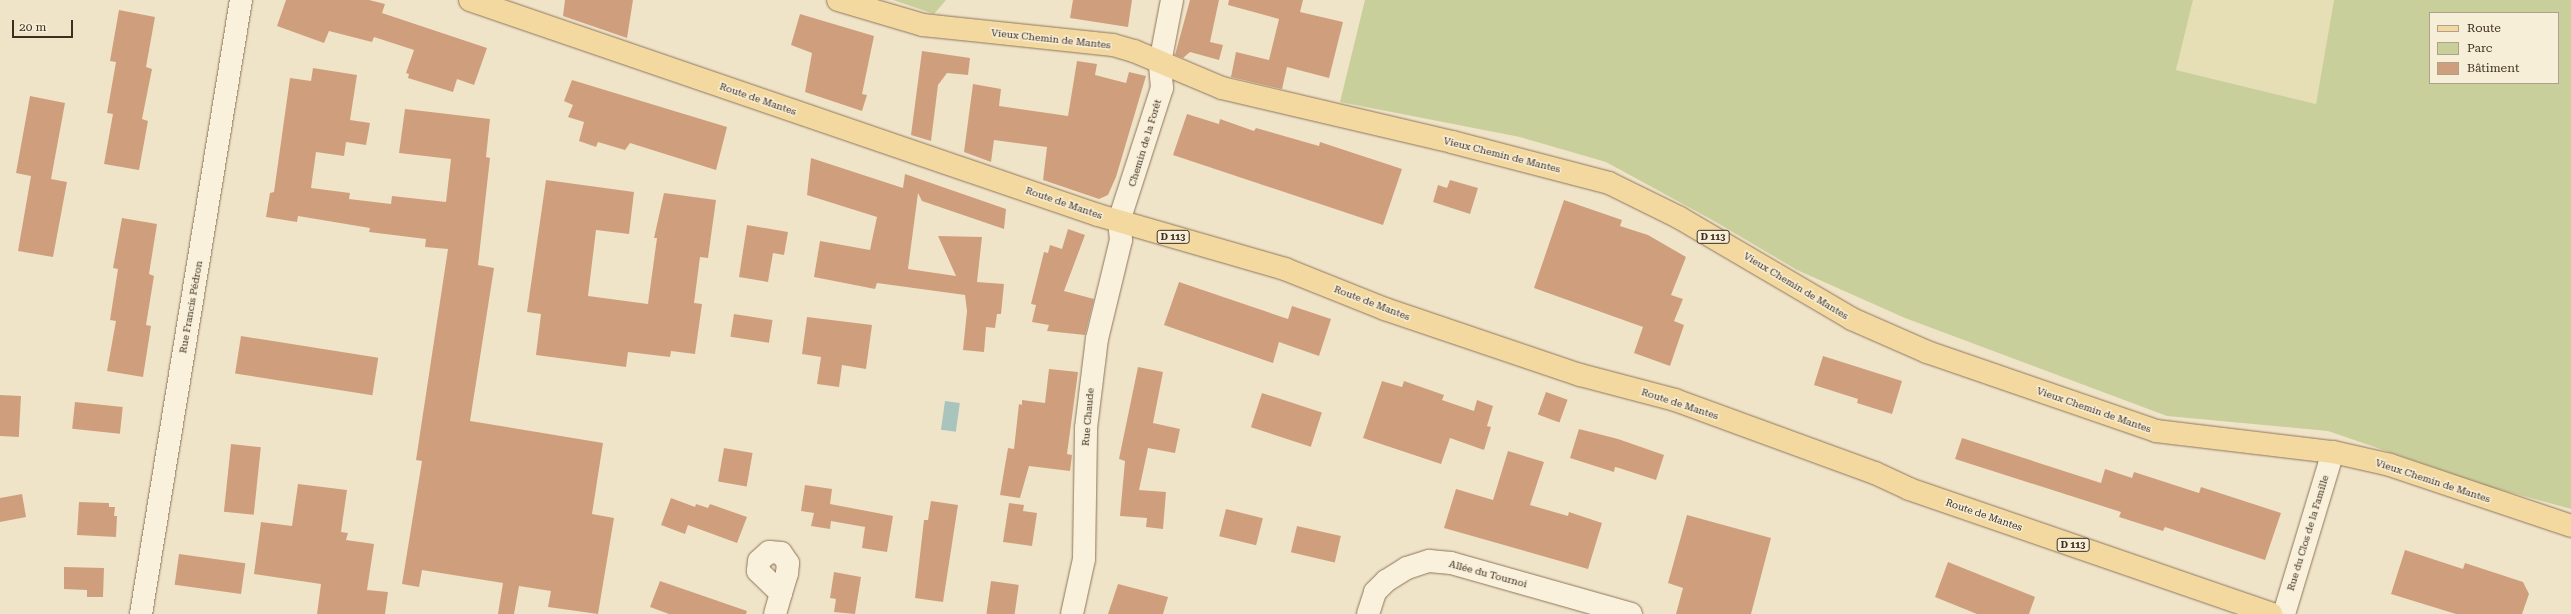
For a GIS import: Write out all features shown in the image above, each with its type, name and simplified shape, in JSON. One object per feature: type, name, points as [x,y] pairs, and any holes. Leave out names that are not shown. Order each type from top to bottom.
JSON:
[{"type":"main road","name":"Route de Mantes","points":[[470,0],[1119,221],[1285,269],[1385,309],[1580,375],[1674,400],[1875,473],[1909,488],[2271,614]]},
{"type":"main road","name":"Vieux Chemin de Mantes","points":[[838,0],[923,25],[1113,45],[1134,51],[1222,88],[1490,151],[1609,183],[1680,218],[1852,319],[1928,352],[2156,431],[2333,452],[2390,465],[2571,526]]},
{"type":"street","name":"Rue Francis Pédron","points":[[141,614],[241,0]]},
{"type":"street","name":"Chemin de la Forêt","points":[[1119,221],[1162,88],[1160,63],[1172,0]]},
{"type":"street","name":"Rue Chaude","points":[[1072,614],[1084,559],[1086,428],[1097,339],[1121,240],[1119,221]]},
{"type":"street","name":"Rue du Clos de la Famille","points":[[2284,614],[2333,452]]},
{"type":"street","name":"Allée du Tournoi","points":[[1368,614],[1375,592],[1386,581],[1407,568],[1429,561],[1451,563],[1631,614]]},
{"type":"street","points":[[775,614],[781,593]]},
{"type":"shaded area","points":[[2193,0],[2334,0],[2316,104],[2176,70]]},
{"type":"green space","points":[[893,0],[946,0],[934,14]]},
{"type":"green space","points":[[1365,0],[2193,0],[2176,70],[2316,104],[2334,0],[2571,0],[2571,509],[2494,488],[2328,431],[2167,416],[1905,318],[1797,270],[1714,221],[1606,162],[1520,137],[1340,102]]},
{"type":"water","points":[[945,401],[960,403],[956,432],[941,430]]},
{"type":"building","points":[[286,0],[369,0],[385,4],[382,13],[487,48],[474,85],[457,79],[453,92],[408,78],[409,74],[406,73],[414,50],[374,37],[372,42],[329,31],[324,43],[277,26]]},
{"type":"building","points":[[565,0],[633,0],[627,38],[563,16]]},
{"type":"building","points":[[1073,0],[1132,0],[1128,27],[1070,18]]},
{"type":"building","points":[[1190,0],[1219,0],[1210,42],[1223,45],[1219,60],[1190,52],[1183,58],[1175,55]]},
{"type":"building","points":[[1229,0],[1303,0],[1300,12],[1343,22],[1329,78],[1287,67],[1282,89],[1231,77],[1236,52],[1269,60],[1279,19],[1228,5]]},
{"type":"building","points":[[119,10],[155,17],[146,67],[152,69],[142,119],[148,121],[139,170],[104,164],[113,114],[107,113],[116,62],[110,61]]},
{"type":"building","points":[[800,14],[874,36],[862,94],[867,95],[862,111],[805,92],[812,53],[791,45]]},
{"type":"building","points":[[922,51],[970,58],[968,75],[947,73],[938,85],[931,141],[911,135]]},
{"type":"building","points":[[1077,61],[1097,64],[1095,75],[1126,83],[1129,72],[1146,76],[1116,177],[1108,195],[1099,199],[1043,180],[1047,147],[994,140],[991,162],[964,152],[973,84],[1001,89],[999,106],[1068,116]]},
{"type":"building","points":[[313,68],[357,75],[350,120],[370,123],[366,145],[346,142],[344,156],[316,152],[311,188],[350,193],[349,199],[391,204],[392,196],[446,202],[451,159],[399,153],[405,109],[490,119],[486,157],[490,158],[478,265],[494,268],[470,421],[603,443],[592,514],[614,518],[598,614],[548,607],[551,591],[519,586],[514,614],[498,614],[503,583],[422,570],[419,587],[402,584],[422,461],[416,460],[448,249],[425,247],[426,239],[369,232],[370,228],[298,216],[297,222],[266,217],[270,193],[274,192],[290,78],[311,81]]},
{"type":"building","points":[[572,80],[727,127],[716,170],[630,143],[625,150],[598,142],[596,147],[579,141],[584,122],[568,117],[573,105],[564,101]]},
{"type":"building","points":[[30,96],[65,103],[51,179],[67,182],[53,257],[18,251],[31,176],[16,173]]},
{"type":"building","points":[[1187,114],[1219,124],[1220,119],[1254,131],[1256,128],[1319,146],[1320,142],[1402,169],[1383,225],[1173,155]]},
{"type":"building","points":[[811,158],[903,188],[905,174],[1006,209],[1004,229],[922,201],[918,193],[908,269],[956,276],[938,236],[982,237],[977,282],[1004,284],[1001,314],[997,314],[995,328],[986,327],[984,352],[963,350],[967,311],[965,295],[877,283],[875,289],[814,277],[820,241],[870,250],[877,217],[807,195]]},
{"type":"building","points":[[546,180],[634,192],[629,234],[596,230],[588,296],[648,304],[657,238],[654,238],[664,193],[716,200],[708,258],[700,257],[694,303],[702,304],[695,354],[671,351],[670,357],[628,352],[626,367],[536,355],[541,314],[527,312]]},
{"type":"building","points":[[1450,180],[1478,188],[1470,214],[1433,202],[1438,185],[1447,188]]},
{"type":"building","points":[[1564,200],[1622,220],[1620,226],[1648,235],[1686,257],[1671,295],[1683,299],[1674,321],[1684,325],[1670,366],[1634,353],[1643,327],[1534,288]]},
{"type":"building","points":[[122,218],[157,224],[149,274],[154,276],[146,325],[151,326],[143,377],[107,371],[116,321],[110,320],[118,269],[113,268]]},
{"type":"building","points":[[747,225],[788,232],[784,255],[773,253],[768,282],[739,277]]},
{"type":"building","points":[[1068,229],[1085,235],[1064,291],[1094,299],[1085,335],[1047,331],[1049,325],[1032,322],[1036,305],[1031,304],[1044,252],[1048,253],[1050,245],[1062,249]]},
{"type":"building","points":[[1179,282],[1288,319],[1292,306],[1331,319],[1319,356],[1279,342],[1273,363],[1164,325]]},
{"type":"building","points":[[734,314],[773,320],[769,343],[730,337]]},
{"type":"building","points":[[807,317],[872,325],[866,369],[842,365],[839,387],[817,384],[821,357],[802,354]]},
{"type":"building","points":[[241,336],[378,358],[372,395],[235,374]]},
{"type":"building","points":[[1823,356],[1902,381],[1892,414],[1857,403],[1858,399],[1814,385]]},
{"type":"building","points":[[1138,367],[1163,372],[1153,423],[1180,429],[1175,453],[1148,448],[1139,490],[1166,492],[1163,529],[1146,527],[1147,518],[1120,516],[1125,461],[1119,459]]},
{"type":"building","points":[[1049,369],[1078,372],[1067,454],[1072,455],[1070,471],[1029,466],[1020,498],[1000,495],[1008,448],[1014,449],[1019,404],[1022,405],[1022,400],[1045,403]]},
{"type":"building","points":[[1382,381],[1402,387],[1404,381],[1444,395],[1442,400],[1474,411],[1477,400],[1493,406],[1487,426],[1491,427],[1484,450],[1450,438],[1441,464],[1363,438]]},
{"type":"building","points":[[1546,392],[1568,400],[1559,422],[1538,415]]},
{"type":"building","points":[[1262,393],[1322,412],[1311,447],[1251,427]]},
{"type":"building","points":[[0,395],[21,396],[19,437],[0,436]]},
{"type":"building","points":[[75,402],[123,407],[120,434],[72,429]]},
{"type":"building","points":[[1579,429],[1618,439],[1664,455],[1656,480],[1615,467],[1614,472],[1570,458]]},
{"type":"building","points":[[1962,438],[2101,483],[2105,469],[2132,478],[2134,472],[2199,493],[2201,487],[2281,513],[2265,560],[2165,527],[2163,531],[2119,517],[2121,512],[1955,459]]},
{"type":"building","points":[[231,444],[261,447],[254,515],[224,512]]},
{"type":"building","points":[[724,448],[753,453],[747,487],[718,481]]},
{"type":"building","points":[[1508,451],[1544,462],[1530,505],[1568,516],[1569,512],[1602,523],[1588,569],[1444,528],[1456,489],[1493,500]]},
{"type":"building","points":[[298,484],[347,490],[341,532],[348,533],[346,540],[374,544],[367,590],[388,592],[385,614],[317,614],[321,584],[254,574],[261,522],[292,526]]},
{"type":"building","points":[[805,485],[832,489],[830,504],[893,516],[887,552],[862,548],[865,527],[831,521],[830,529],[811,526],[814,513],[801,511]]},
{"type":"building","points":[[22,494],[26,517],[0,522],[0,498]]},
{"type":"building","points":[[671,498],[695,507],[696,504],[708,508],[710,504],[747,517],[737,543],[688,525],[685,534],[661,525]]},
{"type":"building","points":[[931,501],[958,505],[943,602],[915,598],[924,520],[928,520]]},
{"type":"building","points":[[79,502],[109,503],[109,507],[115,507],[114,516],[117,516],[116,537],[77,535]]},
{"type":"building","points":[[1009,503],[1024,505],[1023,511],[1037,513],[1032,546],[1003,542]]},
{"type":"building","points":[[1226,509],[1263,518],[1256,545],[1219,536]]},
{"type":"building","points":[[1687,515],[1771,538],[1751,614],[1676,614],[1683,588],[1668,583]]},
{"type":"building","points":[[1297,526],[1341,536],[1335,562],[1291,552]]},
{"type":"building","points":[[2405,550],[2463,569],[2465,563],[2523,582],[2529,594],[2522,614],[2456,614],[2391,594]]},
{"type":"building","points":[[179,554],[245,563],[241,594],[175,585]]},
{"type":"building","points":[[1948,562],[2035,597],[2029,614],[1977,614],[1935,597]]},
{"type":"building","points":[[64,567],[104,568],[103,597],[87,597],[87,590],[64,589]]},
{"type":"building","points":[[834,572],[861,577],[855,614],[834,612],[836,599],[830,598]]},
{"type":"building","points":[[660,581],[747,611],[746,614],[669,614],[650,607]]},
{"type":"building","points":[[991,581],[1019,585],[1015,614],[986,614]]},
{"type":"building","points":[[1118,584],[1168,597],[1163,614],[1108,614]]}]
